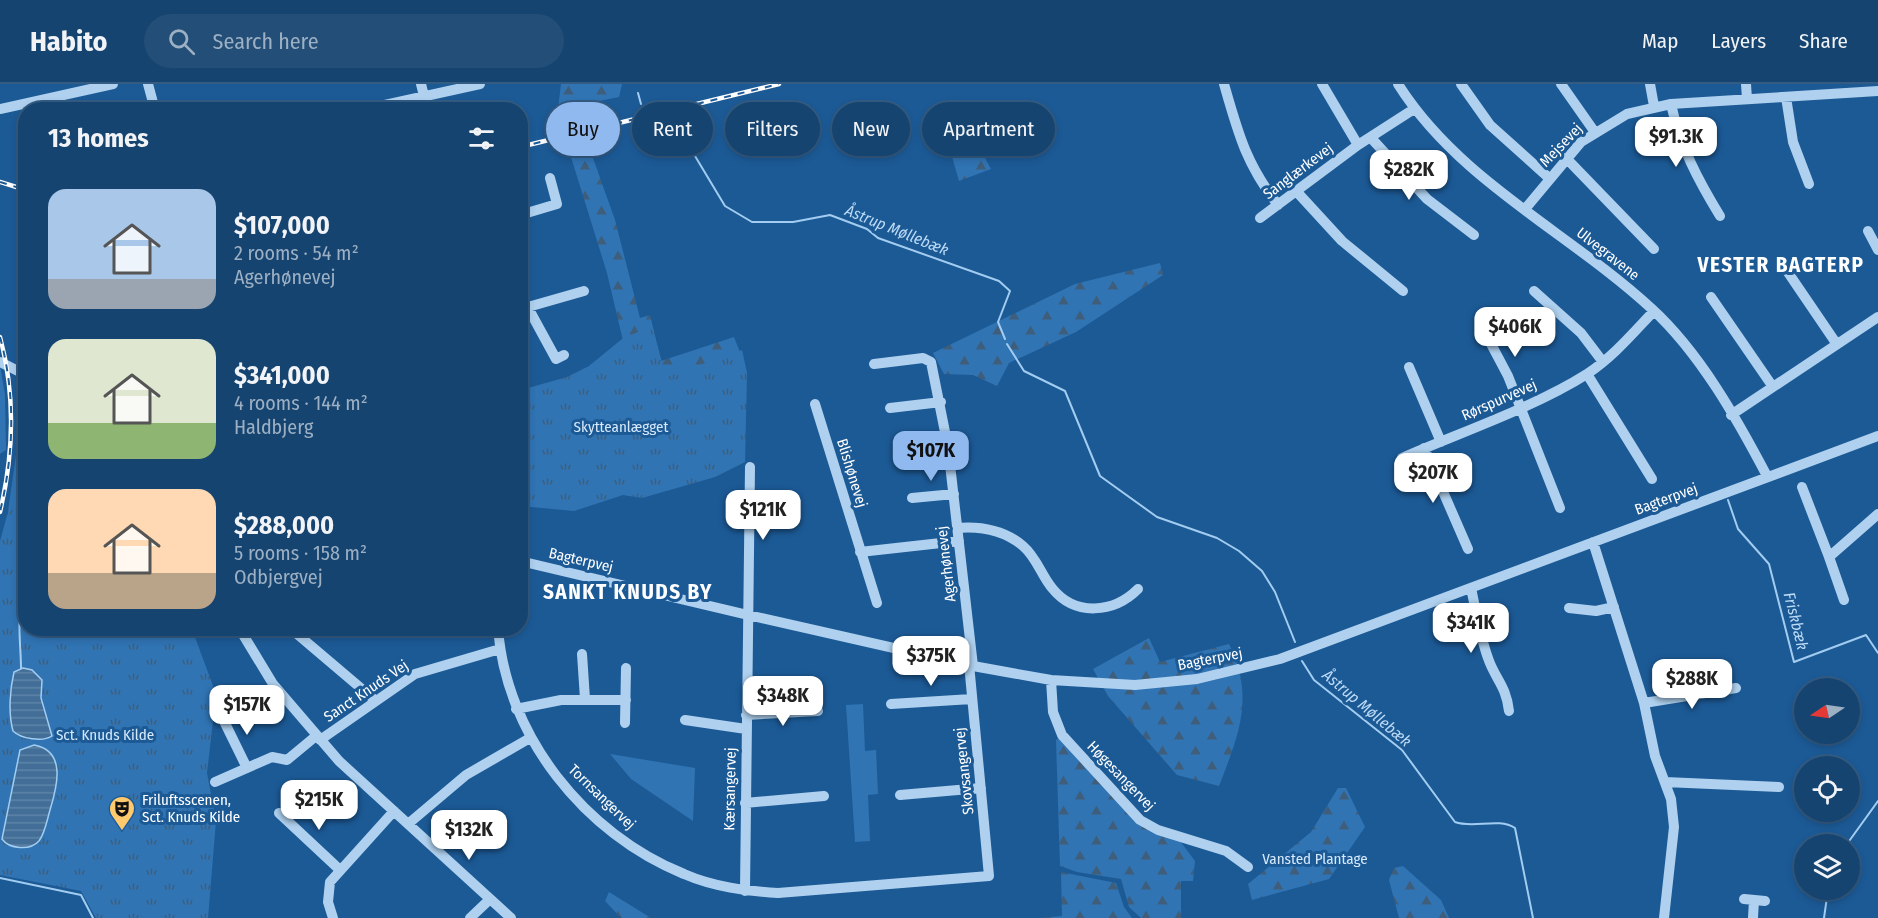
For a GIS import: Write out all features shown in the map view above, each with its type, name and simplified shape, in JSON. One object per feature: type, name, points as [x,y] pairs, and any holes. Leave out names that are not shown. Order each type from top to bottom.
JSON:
[{"type":"street","points":[[32,102],[113,84]]},
{"type":"street","points":[[148,84],[153,102]]},
{"type":"street","points":[[421,84],[424,96]]},
{"type":"street","points":[[397,102],[480,84]]},
{"type":"street","points":[[1224,84],[1248,160],[1258,180],[1278,205]]},
{"type":"street","points":[[1322,84],[1358,145]]},
{"type":"street","name":"Ulvegravene","points":[[1398,84],[1414,109],[1467,163],[1654,311],[1701,364],[1767,476]]},
{"type":"street","points":[[1461,84],[1490,125],[1550,178]]},
{"type":"street","points":[[1561,84],[1594,131]]},
{"type":"street","points":[[1650,84],[1654,106]]},
{"type":"street","points":[[1746,84],[1747,99]]},
{"type":"street","name":"Mejsevej","points":[[1525,209],[1566,158],[1594,131],[1627,114],[1654,106],[1786,97],[1833,89],[1878,92]]},
{"type":"street","points":[[1786,97],[1792,142],[1809,184]]},
{"type":"street","points":[[1671,104],[1677,134],[1686,156],[1720,216]]},
{"type":"street","points":[[0,109],[18,105]]},
{"type":"street","name":"Sanglærkevej","points":[[1260,218],[1358,145],[1371,139],[1414,109]]},
{"type":"street","points":[[1371,139],[1427,199],[1474,235]]},
{"type":"street","points":[[1566,158],[1654,249]]},
{"type":"street","points":[[528,212],[557,204],[550,178]]},
{"type":"street","points":[[1297,192],[1342,241],[1403,291]]},
{"type":"street","points":[[1868,231],[1878,250]]},
{"type":"street","points":[[1785,268],[1836,343]]},
{"type":"street","points":[[564,355],[556,359],[528,307],[584,291]]},
{"type":"street","points":[[1534,291],[1581,333],[1603,362]]},
{"type":"street","points":[[1711,297],[1773,387]]},
{"type":"street","name":"Rørspurvevej","points":[[1402,458],[1521,406],[1587,374],[1603,362],[1654,311]]},
{"type":"street","points":[[1731,416],[1836,343],[1878,317]]},
{"type":"street","points":[[1481,325],[1521,406],[1530,438],[1560,508]]},
{"type":"street","name":"Agerhønevej","points":[[874,364],[928,359],[941,402],[948,447],[971,665]]},
{"type":"street","points":[[0,362],[18,371]]},
{"type":"street","points":[[1409,367],[1441,441]]},
{"type":"street","points":[[1587,374],[1652,479]]},
{"type":"street","points":[[890,408],[941,402]]},
{"type":"street","name":"Blishønevej","points":[[815,404],[877,603]]},
{"type":"street","name":"Bagterpvej","points":[[528,563],[971,665],[1050,680],[1135,685],[1197,679],[1232,672],[1311,648],[1878,436]]},
{"type":"street","points":[[905,453],[948,447]]},
{"type":"street","points":[[1424,448],[1468,549]]},
{"type":"street","name":"Kærsangervej","points":[[745,891],[750,467]]},
{"type":"street","points":[[1802,487],[1844,600]]},
{"type":"street","points":[[912,498],[954,494]]},
{"type":"street","points":[[1829,557],[1878,514]]},
{"type":"street","points":[[957,528],[985,528],[1011,538],[1033,556],[1058,595],[1077,606],[1088,609],[1110,607],[1130,597],[1138,589]]},
{"type":"street","points":[[860,552],[959,541]]},
{"type":"street","points":[[1593,542],[1644,703],[1655,756],[1671,799],[1674,827],[1664,918]]},
{"type":"street","points":[[1471,588],[1485,650],[1491,667],[1506,692],[1509,711]]},
{"type":"street","points":[[1569,608],[1596,611],[1614,607]]},
{"type":"street","points":[[243,636],[273,684],[318,738],[394,812],[511,918]]},
{"type":"street","points":[[299,636],[376,701]]},
{"type":"street","name":"Tornsangervej","points":[[499,636],[516,709],[530,738],[545,761],[583,804],[630,845],[685,874],[745,891],[778,893],[989,876]]},
{"type":"street","name":"Sanct Knuds Vej","points":[[247,768],[272,757],[287,760],[415,674],[500,649]]},
{"type":"street","points":[[582,654],[585,699]]},
{"type":"street","name":"Skovsangervej","points":[[971,665],[972,699],[989,876]]},
{"type":"street","points":[[625,723],[626,668]]},
{"type":"street","name":"Høgesangervej","points":[[1050,680],[1053,712],[1062,735],[1140,820],[1158,830],[1226,851],[1248,867]]},
{"type":"street","points":[[1644,703],[1736,688]]},
{"type":"street","points":[[516,709],[536,704],[585,699],[626,700]]},
{"type":"street","points":[[891,704],[972,699]]},
{"type":"street","points":[[746,715],[818,711]]},
{"type":"street","points":[[215,782],[247,768],[222,717]]},
{"type":"street","points":[[685,720],[746,729]]},
{"type":"street","points":[[408,824],[466,775],[530,738]]},
{"type":"street","points":[[1665,782],[1779,787]]},
{"type":"street","points":[[900,795],[981,788]]},
{"type":"street","points":[[745,803],[824,796]]},
{"type":"street","points":[[333,918],[328,891],[330,882],[394,812]]},
{"type":"street","points":[[279,813],[340,870]]},
{"type":"street","points":[[470,918],[490,899]]},
{"type":"street","points":[[1753,918],[1754,900]]},
{"type":"green space","points":[[561,84],[622,84],[619,97],[594,102],[559,102]]},
{"type":"green space","points":[[571,156],[592,156],[615,220],[640,318],[650,315],[661,361],[734,337],[741,355],[639,408],[607,273]]},
{"type":"green space","points":[[952,156],[984,156],[991,169],[959,181]]},
{"type":"green space","points":[[1160,263],[1163,275],[1076,332],[1009,363],[997,386],[973,375],[944,374],[933,353],[1075,284]]},
{"type":"green space","name":"Skytteanlægget","points":[[652,326],[666,377],[742,350],[747,373],[745,462],[715,477],[642,498],[623,495],[574,511],[528,507],[528,388],[567,377],[589,366],[622,339]]},
{"type":"green space","points":[[0,365],[5,395],[6,450],[0,454]]},
{"type":"green space","name":"Sct. Knuds Kilde","points":[[18,440],[18,636],[195,636],[216,694],[207,773],[216,821],[208,918],[96,918],[81,891],[0,875],[0,541],[8,512]]},
{"type":"green space","points":[[1149,638],[1160,662],[1229,644],[1237,663],[1243,699],[1238,732],[1219,786],[1177,775],[1108,696],[1093,669]]},
{"type":"green space","points":[[863,704],[865,751],[876,750],[878,794],[868,795],[870,841],[855,842],[846,705]]},
{"type":"green space","points":[[1060,737],[1136,821],[1180,841],[1195,861],[1193,881],[1181,881],[1181,918],[1141,918],[1129,907],[1121,879],[1077,872],[1060,866],[1056,740]]},
{"type":"green space","points":[[610,754],[695,768],[693,821],[631,779]]},
{"type":"green space","name":"Vansted Plantage","points":[[1338,788],[1346,788],[1365,827],[1329,879],[1252,900],[1248,884],[1311,832]]},
{"type":"green space","name":"Vansted Plantage","points":[[1403,866],[1441,900],[1449,918],[1399,918],[1389,880],[1394,868]]},
{"type":"green space","points":[[1061,872],[1116,883],[1124,907],[1132,918],[1040,918],[1062,916]]},
{"type":"green space","points":[[609,892],[651,918],[621,918],[605,901]]},
{"type":"shaded area","points":[[23,668],[32,670],[42,680],[41,698],[52,736],[48,738],[26,738],[13,731],[10,709],[11,686],[14,672]]},
{"type":"shaded area","points":[[34,745],[51,754],[57,771],[57,781],[39,841],[20,848],[9,845],[2,839],[20,750]]},
{"type":"waterway","name":"Åstrup Møllebæk","points":[[638,93],[640,102]]},
{"type":"waterway","name":"Åstrup Møllebæk","points":[[695,156],[725,206],[752,222],[793,222],[830,215],[867,229],[878,238],[999,281],[1010,291],[998,322],[1005,339]]},
{"type":"waterway","name":"Åstrup Møllebæk","points":[[1007,344],[1024,371],[1065,391],[1100,476],[1157,517],[1217,538],[1239,551],[1262,571],[1275,592],[1295,642]]},
{"type":"waterway","name":"Friskbæk","points":[[1728,500],[1738,529],[1769,564],[1794,662],[1866,635],[1878,653]]},
{"type":"waterway","points":[[19,636],[21,668]]},
{"type":"waterway","name":"Åstrup Møllebæk","points":[[1302,661],[1314,680],[1402,750],[1455,822],[1462,824],[1501,823],[1515,828],[1533,918]]},
{"type":"waterway","name":"Friskbæk","points":[[1854,834],[1878,801]]},
{"type":"waterway","points":[[0,878],[81,895],[93,918]]},
{"type":"waterway","name":"Friskbæk","points":[[1824,918],[1827,900]]},
{"type":"railway","points":[[528,145],[779,84]]},
{"type":"railway","points":[[0,182],[18,188]]},
{"type":"railway","points":[[0,337],[11,403],[8,468],[0,512]]},
{"type":"place","name":"Friluftsscenen, Sct. Knuds Kilde","points":[[122,832]]},
{"type":"district","name":"VESTER BAGTERP","points":[[1781,265]]},
{"type":"district","name":"SANKT KNUDS BY","points":[[628,592]]}]
